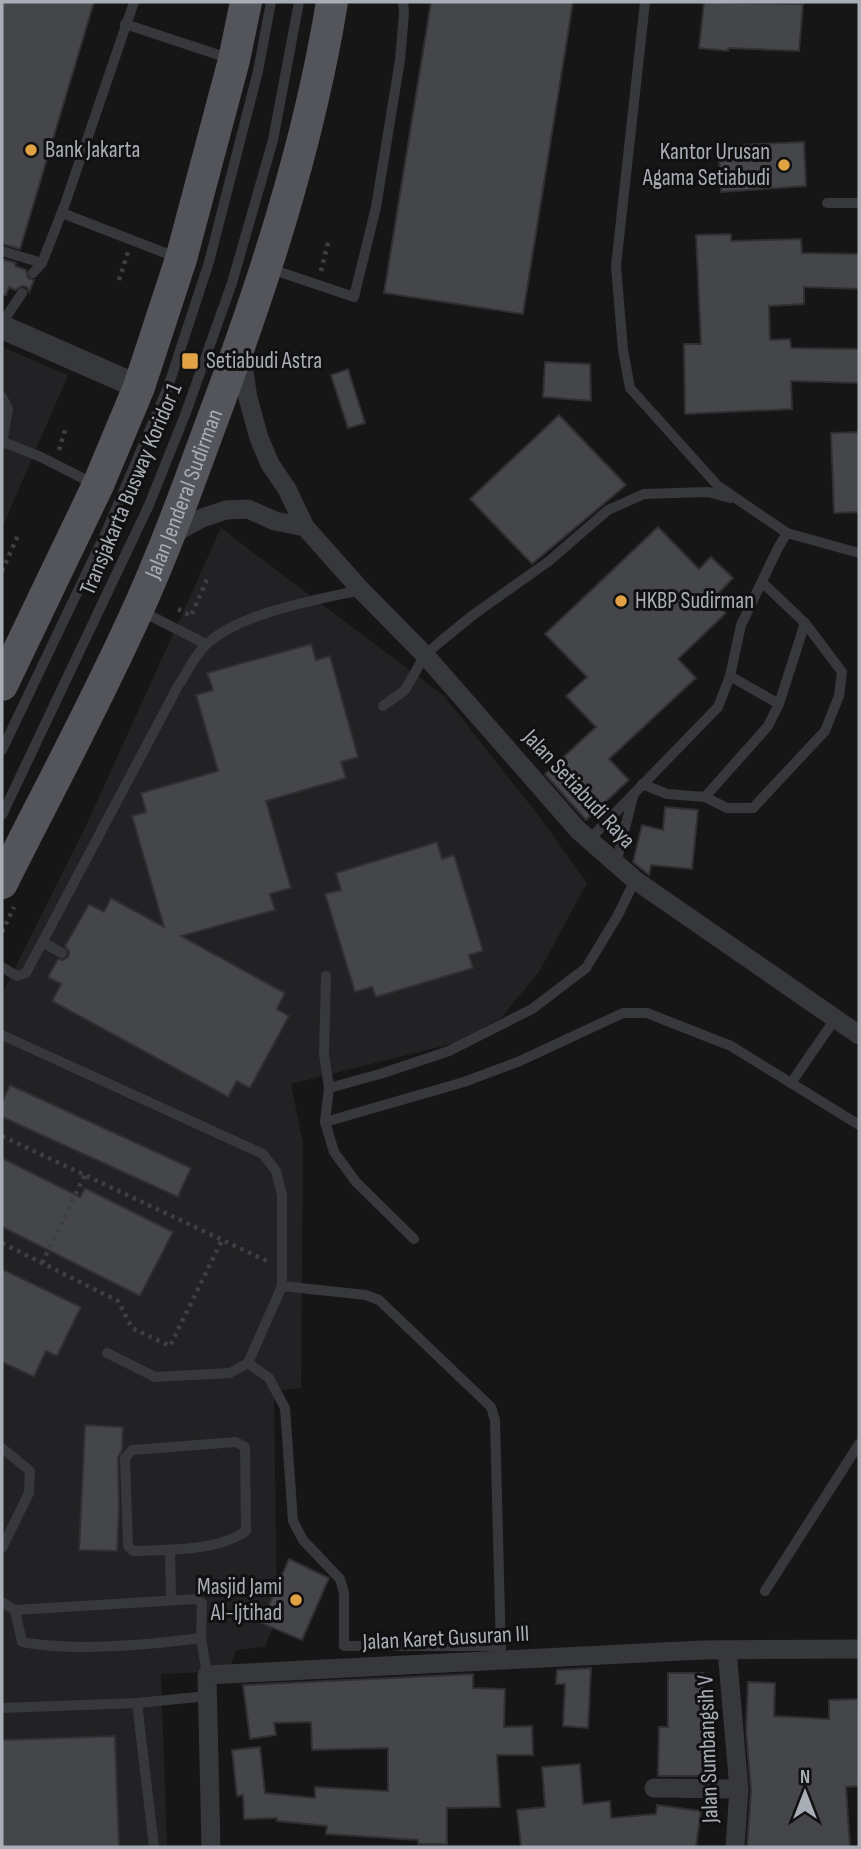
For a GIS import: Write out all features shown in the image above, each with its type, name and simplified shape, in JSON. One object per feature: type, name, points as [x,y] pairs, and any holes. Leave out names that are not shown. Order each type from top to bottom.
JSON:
[{"type":"main road","points":[[2,685],[98,485],[139,387],[181,259],[234,60],[246,2]]},
{"type":"main road","name":"Jalan Jenderal Sudirman","points":[[2,883],[138,609],[169,536],[240,347],[267,268],[301,149],[332,2]]},
{"type":"street","points":[[2,325],[139,387]]},
{"type":"street","name":"Jalan Setiabudi Raya","points":[[240,347],[248,398],[259,438],[270,464],[287,489],[305,527],[361,590],[425,655],[589,840],[615,865],[859,1035]]},
{"type":"street","points":[[169,536],[202,518],[226,510],[248,509],[275,521],[305,527]]},
{"type":"street","name":"Jalan Karet Gusuran III","points":[[207,1675],[502,1653],[859,1648]]},
{"type":"street","name":"Jalan Sumbangsih V","points":[[727,1650],[739,1789],[735,1847]]},
{"type":"street","points":[[207,1675],[211,1847]]},
{"type":"street","points":[[654,1788],[739,1789]]},
{"type":"lane","points":[[33,273],[42,263],[62,213],[134,2]]},
{"type":"lane","name":"Transjakarta Busway Koridor 1","points":[[2,750],[107,530],[167,387],[209,262],[258,71],[271,2]]},
{"type":"lane","name":"Transjakarta Busway Koridor 1","points":[[2,815],[149,505],[185,415],[232,283],[273,140],[299,2]]},
{"type":"lane","points":[[267,268],[354,297],[376,207],[400,60],[403,2]]},
{"type":"lane","points":[[645,2],[615,266],[629,388],[718,486],[734,499],[787,533],[859,554]]},
{"type":"lane","points":[[125,24],[234,60]]},
{"type":"lane","points":[[827,203],[859,203]]},
{"type":"lane","points":[[62,213],[181,259]]},
{"type":"lane","points":[[2,251],[42,263]]},
{"type":"lane","points":[[2,325],[22,293]]},
{"type":"lane","points":[[2,397],[8,410],[2,443],[41,457],[98,485]]},
{"type":"lane","points":[[383,706],[405,690],[425,655],[473,615],[549,561],[608,510],[643,494],[708,492],[734,499]]},
{"type":"lane","points":[[589,840],[718,707],[730,676],[741,625],[787,533]]},
{"type":"lane","points":[[642,784],[667,794],[705,797],[727,808],[753,808],[825,731],[839,696],[842,672],[805,623],[762,582]]},
{"type":"lane","points":[[2,967],[17,976],[26,973],[178,686],[206,644],[232,626],[312,601],[361,590]]},
{"type":"lane","points":[[138,609],[206,644]]},
{"type":"lane","points":[[705,797],[768,726],[779,704],[805,623]]},
{"type":"lane","points":[[730,676],[779,704]]},
{"type":"lane","points":[[615,865],[634,792]]},
{"type":"lane","points":[[329,1088],[449,1051],[532,1009],[586,968],[618,915],[635,880]]},
{"type":"lane","points":[[42,942],[62,953]]},
{"type":"lane","points":[[326,976],[324,1054],[329,1088],[326,1122],[334,1152],[349,1172],[414,1240]]},
{"type":"lane","points":[[326,1122],[464,1082],[520,1061],[623,1013],[646,1013],[731,1046],[859,1125]]},
{"type":"lane","points":[[791,1083],[835,1019]]},
{"type":"lane","points":[[2,1035],[263,1154],[276,1171],[282,1195],[282,1286],[248,1363],[230,1373],[155,1377],[107,1353]]},
{"type":"lane","points":[[248,1363],[269,1378],[285,1408],[293,1521],[303,1540],[340,1579],[344,1594],[344,1646],[502,1653],[495,1420],[491,1407],[379,1300],[366,1295],[282,1286]]},
{"type":"lane","points":[[236,1441],[245,1447],[246,1531],[234,1540],[170,1550],[133,1551],[128,1546],[125,1458],[132,1450],[236,1441]]},
{"type":"lane","points":[[765,1591],[859,1444]]},
{"type":"lane","points":[[2,1448],[30,1471],[29,1493],[2,1548]]},
{"type":"lane","points":[[170,1550],[171,1600]]},
{"type":"lane","points":[[2,1602],[15,1610],[196,1599],[202,1603],[201,1639],[207,1675]]},
{"type":"lane","points":[[15,1610],[22,1642],[50,1647],[201,1639]]},
{"type":"lane","points":[[2,1708],[136,1703],[208,1696]]},
{"type":"lane","points":[[136,1703],[154,1847]]},
{"type":"path","points":[[320,275],[329,239]]},
{"type":"path","points":[[57,455],[66,427]]},
{"type":"path","points":[[2,570],[19,533]]},
{"type":"path","points":[[178,609],[191,616],[207,579]]},
{"type":"path","points":[[2,1136],[282,1269]]},
{"type":"path","points":[[42,1263],[85,1175]]},
{"type":"path","points":[[2,1243],[118,1301],[132,1328],[170,1346],[222,1240]]},
{"type":"shaded area","points":[[2,347],[68,375],[2,528]]},
{"type":"shaded area","points":[[221,528],[445,697],[542,820],[587,883],[539,972],[501,1018],[459,1042],[291,1084],[303,1143],[301,1388],[274,1391],[277,1616],[265,1647],[236,1650],[229,1671],[161,1674],[167,1847],[2,1847],[2,994],[85,828]]},
{"type":"building","points":[[2,2],[94,2],[20,249],[2,244]]},
{"type":"building","points":[[431,2],[573,2],[523,314],[384,293]]},
{"type":"building","points":[[704,2],[803,4],[799,51],[728,48],[728,51],[699,48]]},
{"type":"building","points":[[804,142],[806,186],[721,192],[718,146]]},
{"type":"building","points":[[731,234],[731,241],[801,239],[802,253],[859,254],[859,289],[804,287],[804,304],[769,306],[770,340],[790,339],[791,348],[859,349],[859,383],[791,381],[792,409],[685,414],[684,344],[701,344],[696,235]]},
{"type":"building","points":[[2,259],[16,263],[15,266],[26,270],[28,278],[34,280],[29,292],[27,287],[22,286],[15,290],[9,287],[6,295],[2,295]]},
{"type":"building","points":[[545,362],[590,364],[591,401],[543,397]]},
{"type":"building","points":[[348,369],[365,423],[348,428],[331,375]]},
{"type":"building","points":[[559,415],[626,485],[532,564],[470,499]]},
{"type":"building","points":[[859,432],[859,512],[834,513],[831,433]]},
{"type":"building","points":[[658,527],[699,569],[711,557],[733,578],[713,599],[726,613],[678,659],[696,678],[609,759],[629,780],[586,820],[545,774],[596,727],[566,696],[587,677],[545,634]]},
{"type":"building","points":[[311,644],[316,660],[330,656],[358,757],[341,762],[346,778],[266,801],[291,888],[270,894],[275,910],[181,936],[285,993],[277,1009],[289,1016],[250,1088],[237,1081],[228,1097],[52,1001],[61,984],[48,977],[58,959],[68,957],[69,952],[65,946],[89,904],[104,912],[111,898],[164,927],[132,816],[146,812],[141,793],[218,771],[196,695],[213,690],[207,673]]},
{"type":"building","points":[[665,807],[698,810],[692,869],[651,865],[649,875],[633,862],[642,825],[663,830]]},
{"type":"building","points":[[437,842],[442,859],[454,855],[483,951],[469,955],[473,968],[376,997],[372,987],[355,992],[325,894],[341,890],[336,873]]},
{"type":"building","points":[[10,1085],[191,1168],[178,1197],[2,1117],[2,1102]]},
{"type":"building","points":[[2,1158],[80,1197],[85,1188],[173,1232],[140,1296],[2,1227]]},
{"type":"building","points":[[2,1269],[81,1307],[57,1356],[46,1351],[34,1377],[2,1362]]},
{"type":"building","points":[[85,1425],[123,1427],[122,1450],[118,1458],[117,1551],[79,1550]]},
{"type":"building","name":"Masjid Jami Al-Ijtihad","points":[[289,1559],[329,1578],[302,1640],[261,1623]]},
{"type":"building","points":[[591,1668],[588,1728],[563,1726],[565,1684],[556,1684],[557,1670]]},
{"type":"building","points":[[668,1673],[703,1673],[704,1776],[658,1776],[659,1727],[668,1727]]},
{"type":"building","points":[[473,1674],[473,1688],[505,1689],[504,1727],[532,1726],[533,1755],[497,1755],[500,1807],[447,1808],[447,1844],[418,1844],[418,1840],[326,1834],[327,1826],[277,1821],[277,1818],[244,1819],[243,1795],[237,1796],[232,1750],[260,1747],[265,1793],[315,1798],[315,1787],[388,1791],[388,1748],[312,1750],[311,1722],[274,1723],[276,1735],[250,1739],[243,1685]]},
{"type":"building","points":[[748,1682],[775,1683],[774,1716],[829,1719],[829,1700],[858,1699],[859,1786],[846,1787],[850,1847],[747,1847],[751,1790],[746,1731]]},
{"type":"building","points":[[115,1736],[119,1847],[2,1847],[2,1740]]},
{"type":"building","points":[[580,1764],[583,1804],[610,1801],[611,1818],[656,1814],[657,1805],[701,1811],[696,1847],[521,1847],[517,1810],[545,1807],[542,1767]]},
{"type":"place","name":"Bank Jakarta","points":[[31,150]]},
{"type":"place","name":"Kantor Urusan Agama Setiabudi","points":[[784,165]]},
{"type":"place","name":"Setiabudi Astra","points":[[190,361]]},
{"type":"place","name":"HKBP Sudirman","points":[[621,601]]},
{"type":"place","name":"Masjid Jami Al-Ijtihad","points":[[296,1600]]}]
